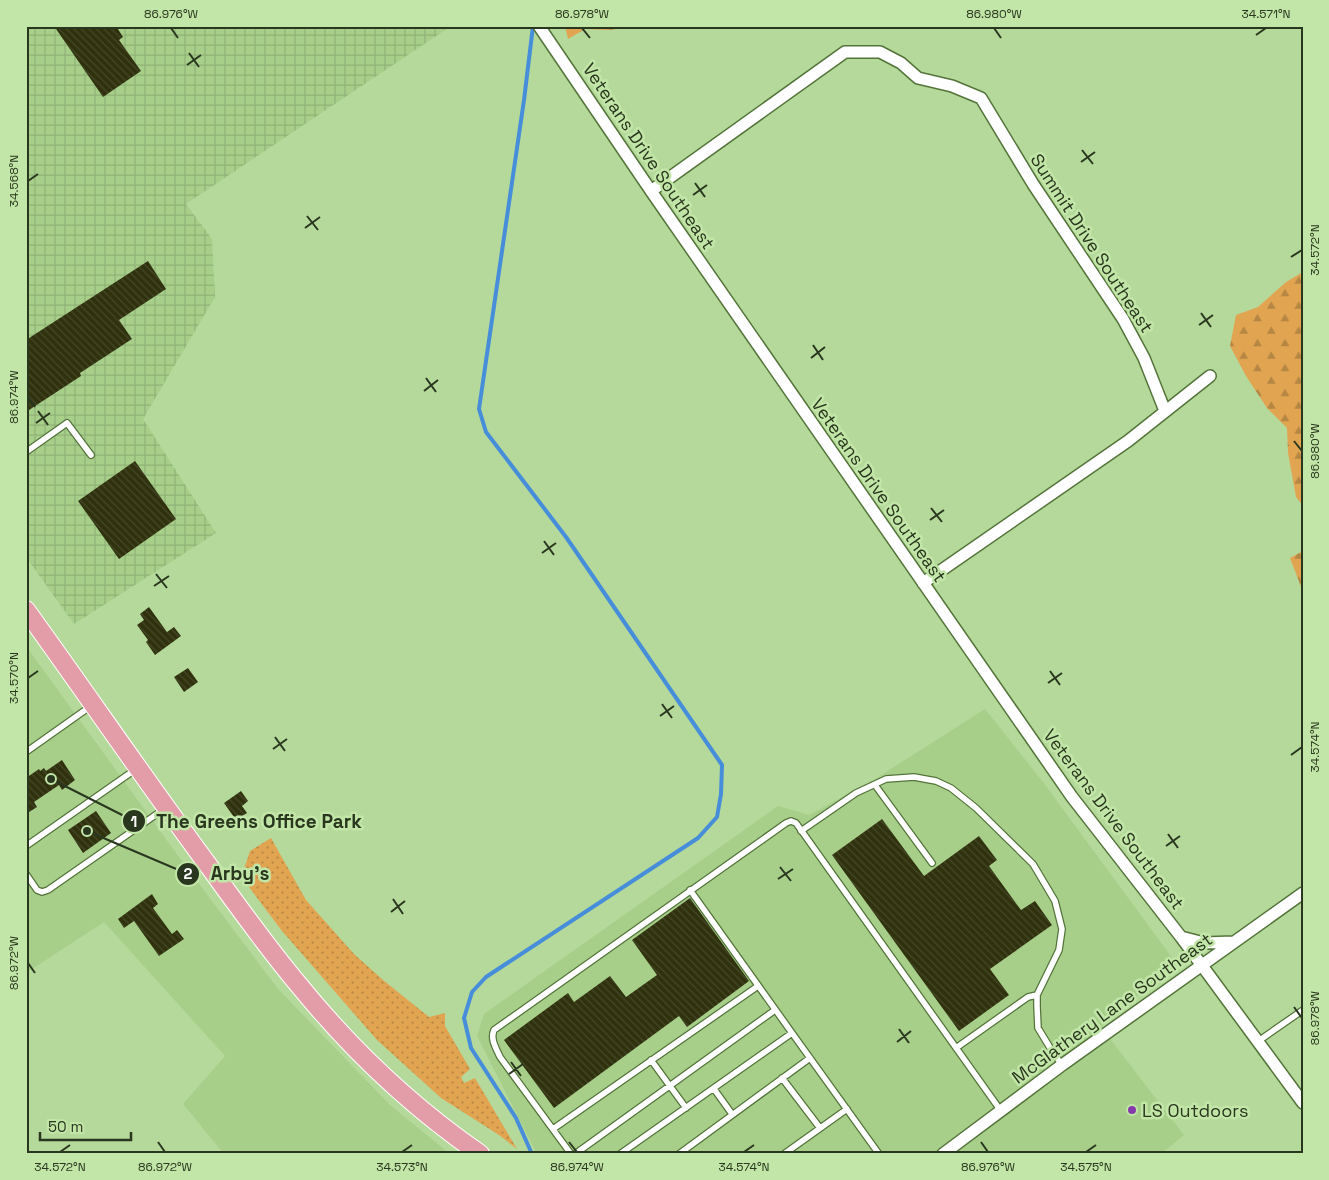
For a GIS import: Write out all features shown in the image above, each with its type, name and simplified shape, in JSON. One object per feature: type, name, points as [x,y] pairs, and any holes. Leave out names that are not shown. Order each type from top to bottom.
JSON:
[{"type":"main road","points":[[27,612],[166,808],[298,985],[378,1071],[422,1110],[480,1154]]},
{"type":"street","name":"Veterans Drive Southeast","points":[[539,26],[651,191],[1072,797],[1181,937],[1303,1103]]},
{"type":"street","name":"Summit Drive Southeast","points":[[651,191],[845,52],[880,52],[901,62],[918,78],[952,86],[981,98],[1033,184],[1123,319],[1144,358],[1165,411]]},
{"type":"street","points":[[922,583],[1128,441],[1210,376]]},
{"type":"street","name":"McGlathery Lane Southeast","points":[[943,1154],[1062,1065],[1303,893]]},
{"type":"street","points":[[1181,937],[1204,943],[1233,942]]},
{"type":"lane","points":[[26,452],[67,423],[92,455]]},
{"type":"lane","points":[[26,752],[93,704]]},
{"type":"lane","points":[[26,846],[138,768]]},
{"type":"lane","points":[[801,831],[856,794],[886,779],[914,777],[936,781],[951,788],[976,808],[1033,864],[1055,901],[1062,929],[1059,950],[1037,994],[1038,1028],[1062,1065]]},
{"type":"lane","points":[[875,784],[932,864]]},
{"type":"lane","points":[[26,874],[37,890],[42,892],[48,890],[166,808]]},
{"type":"lane","points":[[775,1010],[573,1154],[500,1057],[492,1038],[494,1030],[690,890],[791,821],[796,823],[1001,1111]]},
{"type":"lane","points":[[690,890],[879,1154]]},
{"type":"lane","points":[[553,1129],[758,986]]},
{"type":"lane","points":[[956,1048],[1028,997],[1037,994]]},
{"type":"lane","points":[[1257,1042],[1303,1010]]},
{"type":"lane","points":[[620,1154],[626,1152],[792,1034]]},
{"type":"lane","points":[[678,1154],[810,1058]]},
{"type":"lane","points":[[651,1060],[686,1108]]},
{"type":"lane","points":[[782,1078],[820,1128]]},
{"type":"lane","points":[[714,1089],[732,1114]]},
{"type":"lane","points":[[784,1154],[847,1110]]},
{"type":"shaded area","points":[[26,26],[451,26],[186,204],[212,239],[215,297],[143,419],[216,533],[74,624],[26,557]]},
{"type":"shaded area","points":[[26,646],[176,853],[278,989],[390,1105],[450,1154],[224,1154],[183,1104],[225,1056],[104,922],[26,973]]},
{"type":"shaded area","points":[[985,709],[1043,782],[1176,963],[1101,1027],[1184,1135],[1161,1154],[537,1154],[477,1036],[484,1014],[778,806],[809,815],[875,779]]},
{"type":"green space","points":[[565,26],[628,26],[627,28],[609,30],[585,29],[568,39]]},
{"type":"green space","points":[[1303,272],[1303,506],[1296,497],[1288,453],[1287,428],[1267,408],[1246,376],[1230,346],[1236,315],[1258,307],[1286,282]]},
{"type":"green space","points":[[1303,551],[1303,592],[1290,558]]},
{"type":"green space","points":[[271,838],[306,900],[354,954],[429,1017],[445,1013],[445,1026],[470,1069],[461,1077],[464,1083],[475,1078],[517,1149],[499,1135],[441,1098],[377,1040],[282,931],[243,879],[250,851]]},
{"type":"building","points":[[54,26],[116,26],[123,37],[119,40],[141,71],[103,97]]},
{"type":"building","points":[[148,261],[166,289],[119,320],[132,339],[80,373],[81,376],[26,412],[26,340]]},
{"type":"building","points":[[135,461],[176,519],[119,559],[78,501]]},
{"type":"building","points":[[149,607],[167,632],[174,627],[181,636],[155,655],[146,642],[148,640],[137,625],[144,620],[140,614]]},
{"type":"building","points":[[188,668],[198,682],[184,692],[174,677]]},
{"type":"building","points":[[62,760],[75,780],[62,790],[59,785],[34,802],[37,807],[26,814],[26,778],[39,769],[40,771],[44,768],[46,771]]},
{"type":"building","points":[[241,791],[248,801],[242,806],[247,813],[236,820],[224,803]]},
{"type":"building","points":[[96,811],[111,833],[83,853],[68,830]]},
{"type":"building","points":[[882,819],[924,876],[979,836],[997,860],[989,866],[1021,910],[1035,901],[1052,925],[990,969],[1009,995],[959,1031],[832,855]]},
{"type":"building","points":[[152,894],[158,904],[153,908],[172,934],[177,930],[184,939],[159,956],[134,921],[124,928],[118,919]]},
{"type":"building","points":[[690,898],[749,981],[687,1027],[679,1016],[554,1108],[504,1040],[568,993],[574,1002],[610,976],[626,997],[657,975],[632,940]]},
{"type":"waterway","points":[[532,1154],[516,1118],[471,1048],[464,1018],[472,992],[486,977],[698,838],[717,817],[721,794],[722,765],[566,537],[486,432],[479,409],[533,26]]},
{"type":"place","name":"The Greens Office Park","points":[[51,779]]},
{"type":"place","name":"Arby's","points":[[87,831]]},
{"type":"place","name":"LS Outdoors","points":[[1132,1110]]}]
